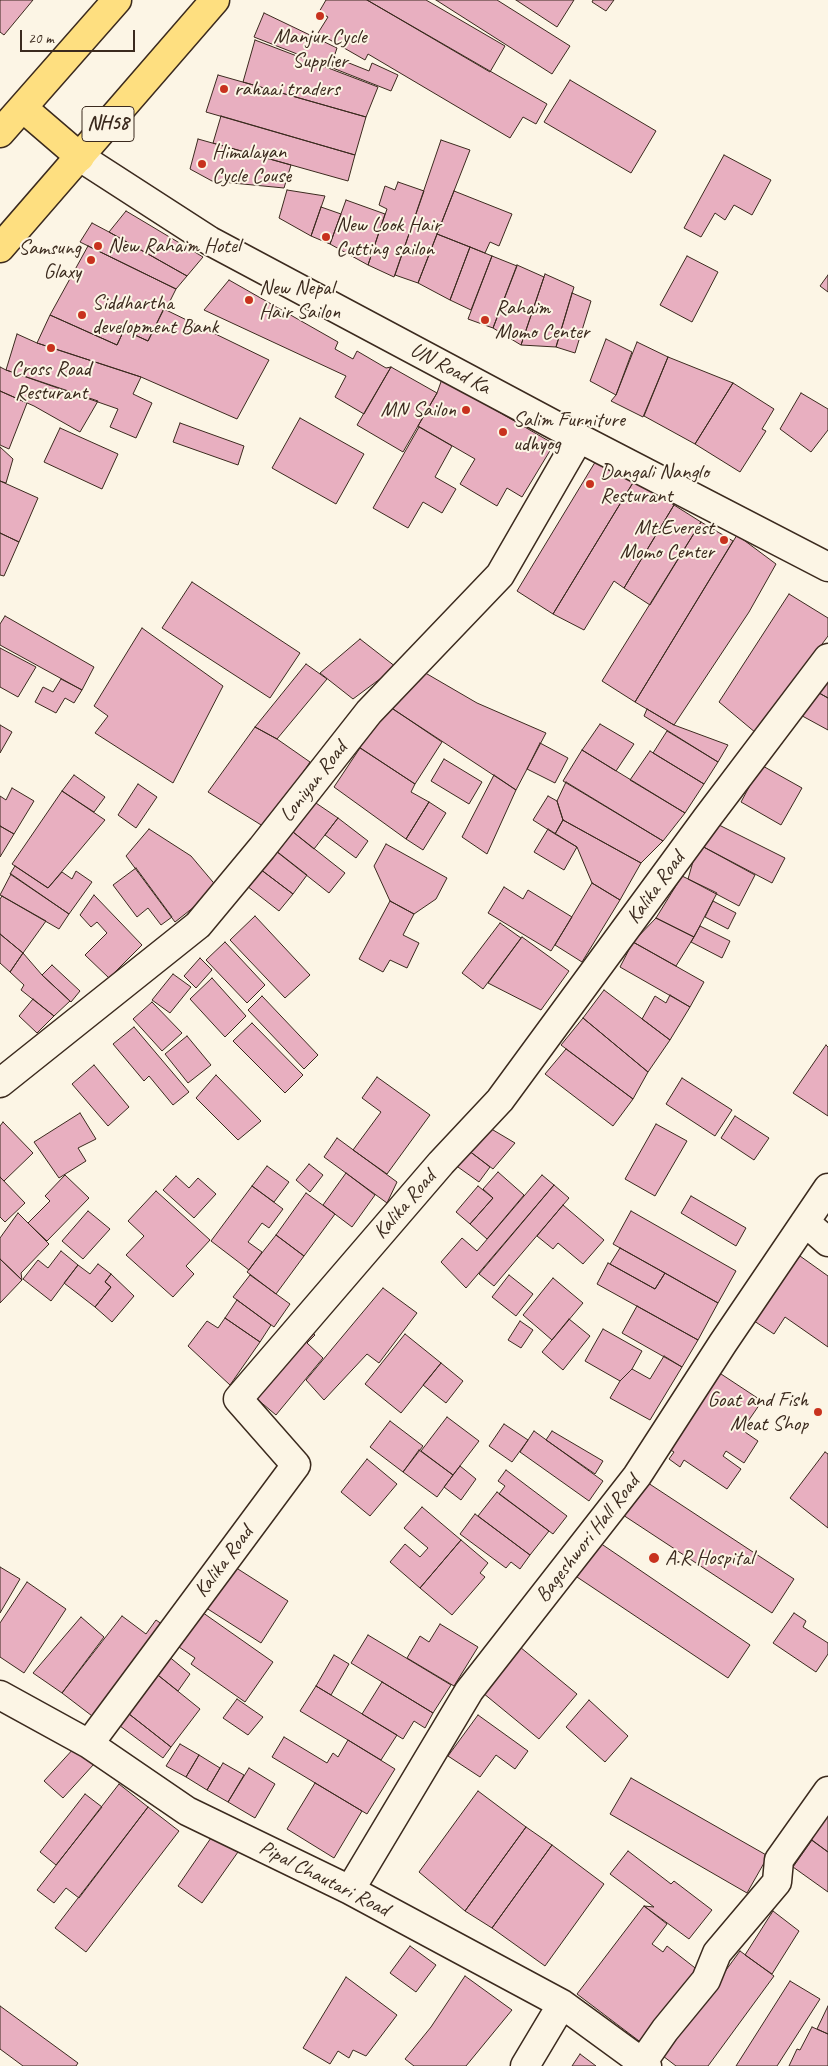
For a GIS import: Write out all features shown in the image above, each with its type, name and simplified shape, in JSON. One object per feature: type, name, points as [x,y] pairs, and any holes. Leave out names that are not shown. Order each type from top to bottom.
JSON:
[{"type":"main road","points":[[0,133],[117,0]]},
{"type":"main road","name":"NH58","points":[[0,248],[215,0]]},
{"type":"main road","points":[[23,108],[80,157]]},
{"type":"street","name":"UN Road Ka","points":[[80,157],[210,241],[579,438],[828,567]]},
{"type":"street","name":"Loniyan Road","points":[[0,1084],[198,925],[262,848],[369,712],[500,575],[579,438]]},
{"type":"street","name":"Kalika Road","points":[[89,1744],[296,1465],[238,1400],[441,1163],[500,1100],[707,818],[828,658]]},
{"type":"street","name":"Bageshwori Hall Road","points":[[350,1890],[469,1691],[637,1476],[723,1343],[828,1188]]},
{"type":"street","points":[[805,1222],[828,1242]]},
{"type":"street","name":"Pipal Chautari Road","points":[[0,1695],[89,1744],[187,1811],[350,1890],[562,2004],[645,2064]]},
{"type":"street","points":[[645,2064],[665,2030],[706,1980],[717,1953],[778,1882],[779,1860],[828,1791]]},
{"type":"street","points":[[524,2066],[562,2004]]},
{"type":"building","points":[[0,0],[33,0],[4,35],[0,32]]},
{"type":"building","points":[[326,0],[367,0],[547,104],[536,124],[523,117],[510,138],[368,54],[365,60],[318,33],[328,17],[319,12]]},
{"type":"building","points":[[367,0],[426,0],[505,46],[490,72]]},
{"type":"building","points":[[436,0],[497,0],[570,46],[552,74]]},
{"type":"building","points":[[516,0],[574,0],[557,27]]},
{"type":"building","points":[[593,0],[614,0],[606,11],[592,2]]},
{"type":"building","points":[[264,13],[337,48],[334,57],[369,71],[372,63],[398,75],[391,91],[254,37]]},
{"type":"building","points":[[255,40],[378,87],[366,117],[243,82]]},
{"type":"building","points":[[218,75],[366,117],[355,155],[206,112]]},
{"type":"building","points":[[570,80],[656,131],[631,173],[544,122]]},
{"type":"building","points":[[221,116],[355,155],[348,181],[213,143]]},
{"type":"building","points":[[198,139],[291,165],[284,188],[212,181],[190,169]]},
{"type":"building","points":[[441,140],[470,150],[418,283],[395,275]]},
{"type":"building","points":[[724,155],[771,180],[752,215],[734,205],[725,220],[715,213],[701,237],[684,228]]},
{"type":"building","points":[[398,182],[424,191],[394,277],[368,265],[387,209],[379,205],[385,186],[395,190]]},
{"type":"building","points":[[287,190],[325,196],[311,236],[279,218]]},
{"type":"building","points":[[454,191],[512,214],[499,246],[490,242],[485,253],[437,234]]},
{"type":"building","points":[[346,200],[385,214],[368,265],[330,244]]},
{"type":"building","points":[[321,207],[341,214],[330,244],[311,236]]},
{"type":"building","points":[[126,211],[203,257],[187,276],[109,232]]},
{"type":"building","points":[[92,223],[187,276],[176,289],[80,242]]},
{"type":"building","points":[[437,234],[470,247],[450,300],[418,283]]},
{"type":"building","points":[[88,246],[176,289],[167,307],[165,306],[148,341],[124,330],[117,345],[50,315]]},
{"type":"building","points":[[470,247],[492,256],[471,310],[450,300]]},
{"type":"building","points":[[492,256],[517,266],[493,328],[468,319]]},
{"type":"building","points":[[687,256],[718,272],[692,322],[660,305]]},
{"type":"building","points":[[517,265],[544,277],[521,345],[493,328]]},
{"type":"building","points":[[545,274],[574,287],[556,347],[521,345]]},
{"type":"building","points":[[828,275],[828,292],[820,286]]},
{"type":"building","points":[[229,280],[338,342],[335,349],[353,359],[357,351],[386,368],[391,367],[364,414],[335,397],[346,376],[204,310]]},
{"type":"building","points":[[572,293],[591,301],[575,353],[556,347]]},
{"type":"building","points":[[164,309],[269,360],[237,419],[141,377],[37,343],[50,315],[117,345],[124,330],[148,341]]},
{"type":"building","points":[[17,334],[37,343],[141,377],[133,394],[152,403],[136,438],[110,427],[118,409],[6,370]]},
{"type":"building","points":[[606,339],[632,352],[616,395],[590,381]]},
{"type":"building","points":[[637,342],[668,357],[643,417],[611,401],[616,395]]},
{"type":"building","points":[[668,357],[733,383],[695,444],[644,416]]},
{"type":"building","points":[[0,367],[98,401],[80,432],[34,406],[0,391]]},
{"type":"building","points":[[391,367],[437,393],[403,452],[357,425]]},
{"type":"building","points":[[442,379],[554,444],[522,497],[507,488],[497,506],[460,484],[475,459],[418,426],[437,393]]},
{"type":"building","points":[[733,383],[774,409],[762,429],[766,431],[740,472],[695,444]]},
{"type":"building","points":[[0,391],[27,403],[9,449],[0,445]]},
{"type":"building","points":[[801,393],[828,409],[828,430],[811,452],[780,429]]},
{"type":"building","points":[[300,418],[364,454],[336,504],[272,468]]},
{"type":"building","points":[[180,423],[244,446],[238,465],[173,442]]},
{"type":"building","points":[[419,427],[452,446],[435,477],[456,489],[442,513],[423,502],[408,528],[373,508]]},
{"type":"building","points":[[60,428],[118,454],[102,489],[44,462]]},
{"type":"building","points":[[0,447],[13,459],[6,483],[0,481]]},
{"type":"building","points":[[597,459],[634,481],[553,614],[517,591]]},
{"type":"building","points":[[0,481],[38,498],[19,542],[0,533]]},
{"type":"building","points":[[634,481],[674,505],[624,588],[614,581],[584,630],[553,614]]},
{"type":"building","points":[[674,505],[701,522],[650,605],[624,588]]},
{"type":"building","points":[[701,522],[733,541],[635,702],[602,681]]},
{"type":"building","points":[[0,533],[19,542],[4,576],[0,575]]},
{"type":"building","points":[[737,535],[776,564],[749,612],[674,725],[635,702]]},
{"type":"building","points":[[192,582],[300,653],[270,698],[162,628]]},
{"type":"building","points":[[789,594],[828,618],[828,636],[756,733],[719,702]]},
{"type":"building","points":[[5,616],[94,667],[82,690],[0,645],[0,624]]},
{"type":"building","points":[[142,628],[223,686],[173,783],[95,733],[108,716],[94,706]]},
{"type":"building","points":[[360,639],[396,667],[353,699],[320,673]]},
{"type":"building","points":[[0,648],[36,667],[18,697],[0,687]]},
{"type":"building","points":[[306,664],[327,679],[277,739],[255,727]]},
{"type":"building","points":[[422,671],[477,703],[546,733],[516,790],[387,705]]},
{"type":"building","points":[[828,674],[828,698],[812,689]]},
{"type":"building","points":[[61,679],[82,690],[74,703],[65,698],[56,713],[35,702],[43,687],[53,692]]},
{"type":"building","points":[[812,689],[828,698],[828,730],[795,712]]},
{"type":"building","points":[[387,705],[442,742],[415,784],[359,747]]},
{"type":"building","points":[[647,709],[674,725],[728,745],[718,762],[644,716]]},
{"type":"building","points":[[600,724],[634,744],[616,771],[582,750]]},
{"type":"building","points":[[0,725],[12,732],[0,753]]},
{"type":"building","points":[[255,727],[277,739],[310,762],[266,828],[208,792]]},
{"type":"building","points":[[667,731],[718,762],[704,784],[653,753]]},
{"type":"building","points":[[540,743],[568,758],[555,783],[527,769]]},
{"type":"building","points":[[360,748],[415,784],[411,792],[429,802],[406,839],[334,787]]},
{"type":"building","points":[[582,750],[685,813],[663,841],[563,781]]},
{"type":"building","points":[[650,751],[704,784],[685,813],[630,780]]},
{"type":"building","points":[[444,759],[482,782],[469,804],[431,781]]},
{"type":"building","points":[[761,765],[802,788],[781,825],[741,802]]},
{"type":"building","points":[[74,775],[105,797],[94,812],[62,791]]},
{"type":"building","points":[[494,775],[516,790],[487,854],[462,837]]},
{"type":"building","points":[[566,782],[663,841],[641,863],[563,820],[557,801]]},
{"type":"building","points":[[138,784],[157,797],[136,828],[118,815]]},
{"type":"building","points":[[12,788],[34,801],[14,834],[0,826],[0,796],[6,800]]},
{"type":"building","points":[[62,791],[105,820],[48,888],[12,864]]},
{"type":"building","points":[[548,796],[557,801],[563,820],[555,834],[533,820]]},
{"type":"building","points":[[310,799],[338,818],[314,849],[288,828]]},
{"type":"building","points":[[429,802],[446,813],[423,850],[406,839]]},
{"type":"building","points":[[338,818],[368,841],[356,858],[325,835]]},
{"type":"building","points":[[563,820],[641,863],[620,900],[592,883],[577,847],[555,834]]},
{"type":"building","points":[[713,822],[785,858],[772,883],[698,844]]},
{"type":"building","points":[[0,826],[14,834],[0,857]]},
{"type":"building","points":[[288,828],[345,873],[329,893],[272,848]]},
{"type":"building","points":[[149,829],[191,856],[218,888],[175,922],[126,856]]},
{"type":"building","points":[[548,829],[577,847],[564,870],[534,852]]},
{"type":"building","points":[[386,844],[447,878],[436,899],[414,914],[390,901],[374,866]]},
{"type":"building","points":[[698,844],[755,875],[739,906],[688,879]]},
{"type":"building","points":[[275,850],[307,875],[293,894],[260,869]]},
{"type":"building","points":[[15,866],[48,888],[62,872],[72,879],[76,871],[92,882],[69,914],[10,874]]},
{"type":"building","points":[[136,868],[172,917],[161,925],[148,908],[137,917],[113,885]]},
{"type":"building","points":[[260,869],[293,894],[279,911],[247,886]]},
{"type":"building","points":[[11,874],[69,914],[59,929],[0,895]]},
{"type":"building","points":[[682,876],[717,893],[694,937],[656,918]]},
{"type":"building","points":[[592,883],[620,900],[582,962],[555,945]]},
{"type":"building","points":[[504,887],[523,899],[528,890],[572,917],[551,951],[488,913]]},
{"type":"building","points":[[94,895],[142,945],[109,978],[85,955],[107,933],[97,922],[91,927],[80,915]]},
{"type":"building","points":[[2,896],[46,921],[23,953],[0,934],[0,899]]},
{"type":"building","points":[[390,901],[414,914],[403,935],[419,943],[407,968],[390,960],[383,972],[359,959]]},
{"type":"building","points":[[713,901],[736,913],[728,929],[705,917]]},
{"type":"building","points":[[255,916],[310,975],[285,998],[230,940]]},
{"type":"building","points":[[656,918],[694,937],[676,966],[633,942]]},
{"type":"building","points":[[500,923],[521,938],[483,989],[462,973]]},
{"type":"building","points":[[700,926],[730,941],[722,958],[691,942]]},
{"type":"building","points":[[0,934],[23,953],[10,972],[0,963]]},
{"type":"building","points":[[522,937],[569,971],[541,1010],[488,983]]},
{"type":"building","points":[[225,942],[265,985],[247,1003],[206,960]]},
{"type":"building","points":[[633,942],[704,982],[690,1007],[620,967]]},
{"type":"building","points":[[23,953],[42,975],[70,1001],[54,1016],[21,990],[24,985],[10,972]]},
{"type":"building","points":[[200,958],[212,970],[196,988],[184,976]]},
{"type":"building","points":[[52,965],[80,991],[71,1002],[42,975]]},
{"type":"building","points":[[173,974],[191,987],[170,1013],[152,1000]]},
{"type":"building","points":[[212,978],[246,1016],[225,1037],[190,999]]},
{"type":"building","points":[[604,990],[670,1040],[648,1072],[583,1018]]},
{"type":"building","points":[[670,995],[690,1007],[670,1040],[642,1019],[655,996],[666,1003]]},
{"type":"building","points":[[262,996],[318,1055],[304,1069],[248,1010]]},
{"type":"building","points":[[33,999],[54,1016],[37,1033],[19,1016]]},
{"type":"building","points":[[152,1002],[182,1033],[162,1051],[133,1019]]},
{"type":"building","points":[[583,1018],[648,1072],[633,1099],[561,1045]]},
{"type":"building","points":[[252,1023],[303,1075],[285,1093],[233,1041]]},
{"type":"building","points":[[134,1027],[189,1092],[173,1105],[149,1076],[144,1081],[113,1044]]},
{"type":"building","points":[[187,1036],[211,1065],[188,1083],[165,1054]]},
{"type":"building","points":[[826,1045],[828,1047],[828,1116],[793,1093]]},
{"type":"building","points":[[566,1049],[633,1099],[613,1126],[545,1074]]},
{"type":"building","points":[[94,1065],[129,1107],[108,1126],[72,1084]]},
{"type":"building","points":[[216,1075],[261,1121],[238,1140],[196,1098]]},
{"type":"building","points":[[377,1077],[430,1115],[387,1174],[353,1150],[381,1112],[362,1098]]},
{"type":"building","points":[[682,1078],[732,1110],[715,1136],[666,1104]]},
{"type":"building","points":[[80,1113],[96,1139],[78,1148],[86,1161],[59,1178],[34,1142]]},
{"type":"building","points":[[735,1116],[769,1138],[754,1160],[721,1138]]},
{"type":"building","points":[[3,1122],[33,1153],[4,1181],[0,1177],[0,1126]]},
{"type":"building","points":[[483,1124],[515,1143],[493,1169],[464,1147]]},
{"type":"building","points":[[656,1124],[687,1141],[655,1196],[625,1179]]},
{"type":"building","points":[[337,1138],[397,1182],[387,1203],[324,1157]]},
{"type":"building","points":[[464,1147],[490,1167],[479,1182],[451,1162]]},
{"type":"building","points":[[309,1164],[323,1175],[310,1192],[296,1180]]},
{"type":"building","points":[[267,1166],[289,1182],[274,1202],[252,1186]]},
{"type":"building","points":[[498,1172],[524,1195],[487,1239],[470,1224],[493,1198],[483,1189]]},
{"type":"building","points":[[346,1173],[375,1195],[352,1227],[323,1205]]},
{"type":"building","points":[[65,1175],[89,1198],[47,1241],[28,1223],[50,1201],[45,1196]]},
{"type":"building","points":[[542,1175],[554,1185],[466,1288],[441,1262],[462,1238],[477,1251]]},
{"type":"building","points":[[176,1176],[189,1188],[198,1178],[216,1194],[194,1218],[163,1190]]},
{"type":"building","points":[[0,1177],[25,1203],[5,1222],[0,1217]]},
{"type":"building","points":[[554,1185],[569,1198],[494,1286],[479,1274]]},
{"type":"building","points":[[252,1186],[283,1209],[269,1228],[262,1223],[248,1242],[262,1252],[249,1270],[211,1241]]},
{"type":"building","points":[[478,1186],[493,1198],[470,1224],[456,1212]]},
{"type":"building","points":[[156,1191],[210,1240],[186,1266],[194,1274],[173,1297],[126,1255],[144,1236],[128,1221]]},
{"type":"building","points":[[306,1193],[335,1214],[304,1256],[276,1235]]},
{"type":"building","points":[[691,1196],[746,1228],[736,1246],[681,1213]]},
{"type":"building","points":[[563,1205],[604,1240],[583,1264],[558,1243],[553,1249],[537,1236]]},
{"type":"building","points":[[88,1211],[110,1229],[83,1259],[62,1241]]},
{"type":"building","points":[[631,1211],[736,1271],[718,1303],[613,1244]]},
{"type":"building","points":[[18,1213],[49,1244],[21,1273],[22,1280],[0,1259],[0,1238]]},
{"type":"building","points":[[276,1235],[304,1256],[276,1294],[247,1272]]},
{"type":"building","points":[[620,1248],[665,1273],[655,1289],[610,1264]]},
{"type":"building","points":[[61,1251],[78,1265],[51,1301],[23,1279],[38,1260],[48,1268]]},
{"type":"building","points":[[800,1256],[828,1276],[828,1347],[785,1317],[774,1334],[751,1319]]},
{"type":"building","points":[[0,1259],[22,1280],[0,1303]]},
{"type":"building","points":[[608,1263],[655,1289],[665,1273],[718,1303],[698,1340],[597,1284]]},
{"type":"building","points":[[98,1264],[111,1274],[105,1282],[111,1287],[95,1307],[64,1283],[78,1265],[90,1274]]},
{"type":"building","points":[[111,1274],[134,1296],[112,1322],[95,1307],[111,1287],[105,1282]]},
{"type":"building","points":[[250,1275],[290,1304],[274,1327],[233,1297]]},
{"type":"building","points":[[509,1275],[533,1294],[516,1316],[492,1297]]},
{"type":"building","points":[[553,1278],[583,1303],[552,1340],[523,1315]]},
{"type":"building","points":[[383,1288],[417,1313],[379,1363],[367,1354],[324,1400],[306,1380]]},
{"type":"building","points":[[237,1300],[271,1325],[260,1342],[225,1318]]},
{"type":"building","points":[[637,1306],[698,1340],[682,1367],[622,1333]]},
{"type":"building","points":[[225,1318],[260,1342],[230,1385],[188,1346],[207,1321],[218,1328]]},
{"type":"building","points":[[569,1319],[590,1336],[563,1370],[542,1352]]},
{"type":"building","points":[[520,1321],[533,1330],[521,1348],[508,1340]]},
{"type":"building","points":[[304,1326],[315,1335],[307,1343],[323,1358],[276,1415],[251,1394]]},
{"type":"building","points":[[603,1329],[642,1351],[632,1369],[620,1381],[585,1361]]},
{"type":"building","points":[[405,1334],[441,1363],[401,1413],[365,1384]]},
{"type":"building","points":[[664,1356],[682,1367],[650,1420],[610,1398],[620,1381],[632,1369],[650,1379]]},
{"type":"building","points":[[441,1363],[463,1381],[446,1403],[423,1385]]},
{"type":"building","points":[[718,1372],[762,1401],[742,1430],[758,1441],[744,1463],[726,1451],[723,1456],[741,1469],[727,1489],[684,1460],[680,1467],[669,1459],[674,1452],[667,1448]]},
{"type":"building","points":[[447,1417],[479,1441],[453,1475],[421,1451]]},
{"type":"building","points":[[390,1421],[423,1446],[403,1472],[370,1447]]},
{"type":"building","points":[[504,1424],[528,1440],[512,1462],[489,1446]]},
{"type":"building","points":[[534,1431],[603,1481],[589,1501],[520,1452]]},
{"type":"building","points":[[552,1431],[603,1461],[595,1474],[546,1440]]},
{"type":"building","points":[[419,1450],[453,1475],[437,1497],[403,1472]]},
{"type":"building","points":[[825,1452],[828,1454],[828,1528],[790,1498]]},
{"type":"building","points":[[367,1459],[397,1484],[370,1516],[341,1492]]},
{"type":"building","points":[[460,1466],[476,1479],[461,1500],[444,1487]]},
{"type":"building","points":[[506,1470],[567,1516],[553,1534],[499,1494],[505,1486],[498,1481]]},
{"type":"building","points":[[645,1481],[794,1579],[772,1613],[623,1515]]},
{"type":"building","points":[[497,1492],[549,1531],[530,1555],[478,1516]]},
{"type":"building","points":[[422,1507],[461,1540],[420,1588],[390,1562],[405,1544],[420,1557],[428,1548],[404,1528]]},
{"type":"building","points":[[475,1514],[530,1555],[520,1569],[511,1562],[506,1568],[460,1534]]},
{"type":"building","points":[[461,1540],[488,1563],[480,1573],[485,1577],[452,1615],[420,1588]]},
{"type":"building","points":[[600,1543],[750,1645],[728,1678],[577,1577]]},
{"type":"building","points":[[227,1562],[288,1601],[261,1643],[200,1604]]},
{"type":"building","points":[[0,1567],[20,1579],[0,1613]]},
{"type":"building","points":[[27,1582],[66,1609],[24,1673],[0,1657],[0,1623]]},
{"type":"building","points":[[199,1610],[273,1662],[245,1702],[191,1664],[195,1658],[176,1645]]},
{"type":"building","points":[[794,1613],[806,1621],[803,1627],[828,1643],[828,1654],[816,1672],[773,1643]]},
{"type":"building","points":[[122,1616],[146,1634],[156,1620],[169,1629],[100,1722],[62,1693]]},
{"type":"building","points":[[81,1617],[104,1637],[62,1693],[33,1673]]},
{"type":"building","points":[[440,1624],[478,1647],[454,1686],[407,1658],[420,1636],[429,1642]]},
{"type":"building","points":[[368,1635],[451,1685],[433,1713],[351,1663]]},
{"type":"building","points":[[520,1647],[577,1694],[539,1739],[483,1693]]},
{"type":"building","points":[[167,1655],[190,1674],[178,1691],[154,1672]]},
{"type":"building","points":[[334,1655],[349,1664],[331,1695],[316,1686]]},
{"type":"building","points":[[154,1672],[200,1709],[171,1747],[124,1710]]},
{"type":"building","points":[[382,1682],[433,1713],[425,1728],[414,1721],[403,1739],[362,1714]]},
{"type":"building","points":[[316,1686],[397,1735],[381,1760],[300,1711]]},
{"type":"building","points":[[237,1699],[263,1717],[248,1735],[223,1718]]},
{"type":"building","points":[[589,1700],[628,1736],[605,1762],[566,1727]]},
{"type":"building","points":[[124,1710],[171,1747],[163,1758],[116,1723]]},
{"type":"building","points":[[478,1715],[528,1751],[515,1769],[496,1755],[480,1777],[448,1756]]},
{"type":"building","points":[[284,1737],[327,1763],[333,1753],[338,1757],[348,1740],[395,1769],[367,1814],[272,1757]]},
{"type":"building","points":[[180,1744],[199,1755],[186,1777],[166,1766]]},
{"type":"building","points":[[75,1747],[94,1764],[63,1798],[44,1781]]},
{"type":"building","points":[[199,1755],[220,1768],[207,1790],[186,1777]]},
{"type":"building","points":[[223,1763],[244,1775],[228,1802],[207,1790]]},
{"type":"building","points":[[249,1768],[275,1784],[255,1818],[228,1802]]},
{"type":"building","points":[[631,1778],[768,1856],[747,1893],[610,1814]]},
{"type":"building","points":[[315,1783],[362,1811],[334,1858],[287,1829]]},
{"type":"building","points":[[119,1784],[148,1807],[79,1898],[66,1888],[54,1903],[37,1890]]},
{"type":"building","points":[[478,1791],[526,1827],[465,1911],[419,1872]]},
{"type":"building","points":[[85,1794],[102,1807],[56,1865],[40,1852]]},
{"type":"building","points":[[148,1807],[179,1831],[86,1952],[55,1928]]},
{"type":"building","points":[[828,1813],[828,1852],[810,1839]]},
{"type":"building","points":[[526,1827],[552,1845],[492,1928],[465,1911]]},
{"type":"building","points":[[213,1835],[238,1852],[202,1903],[178,1886]]},
{"type":"building","points":[[812,1840],[828,1852],[828,1892],[793,1867]]},
{"type":"building","points":[[552,1845],[604,1884],[545,1966],[492,1928]]},
{"type":"building","points":[[628,1851],[671,1884],[674,1881],[712,1910],[689,1939],[644,1906],[654,1907],[610,1874]]},
{"type":"building","points":[[644,1906],[667,1924],[652,1944],[663,1952],[667,1946],[699,1971],[643,2044],[577,1994]]},
{"type":"building","points":[[773,1911],[799,1931],[772,1974],[745,1955]]},
{"type":"building","points":[[410,1946],[436,1965],[416,1992],[390,1973]]},
{"type":"building","points":[[740,1951],[774,1976],[708,2066],[676,2066],[663,2056]]},
{"type":"building","points":[[465,1976],[512,2010],[466,2066],[414,2066],[405,2059],[431,2027]]},
{"type":"building","points":[[346,1977],[397,2015],[366,2056],[353,2050],[349,2058],[338,2051],[330,2064],[303,2048]]},
{"type":"building","points":[[790,1981],[820,1999],[777,2066],[736,2066]]},
{"type":"building","points":[[0,2006],[78,2063],[76,2066],[23,2066],[0,2049]]},
{"type":"building","points":[[828,2006],[828,2034],[817,2029]]},
{"type":"building","points":[[812,2027],[828,2034],[828,2066],[789,2066],[797,2049],[800,2050]]},
{"type":"building","points":[[580,2054],[596,2066],[572,2066]]},
{"type":"place","name":"Manjur Cycle Supplier","points":[[320,16]]},
{"type":"place","name":"rahaai traders","points":[[224,89]]},
{"type":"place","name":"Himalayan Cycle Couse","points":[[202,164]]},
{"type":"place","name":"New Look Hair Cutting sailon","points":[[326,237]]},
{"type":"place","name":"New Rahaim Hotel","points":[[98,246]]},
{"type":"place","name":"Samsung Glaxy","points":[[91,260]]},
{"type":"place","name":"New Nepal Hair Sailon","points":[[249,300]]},
{"type":"place","name":"Siddhartha development Bank","points":[[82,315]]},
{"type":"place","name":"Rahaim Momo Center","points":[[485,320]]},
{"type":"place","name":"Cross Road Resturant","points":[[51,348]]},
{"type":"place","name":"MN Sailon","points":[[466,410]]},
{"type":"place","name":"Salim Furniture udhyog","points":[[503,432]]},
{"type":"place","name":"Dangali Nanglo Resturant","points":[[590,484]]},
{"type":"place","name":"Mt.Everest Momo Center","points":[[724,540]]},
{"type":"place","name":"Goat and Fish Meat Shop","points":[[818,1412]]},
{"type":"place","name":"A.R Hospital","points":[[654,1558]]}]
